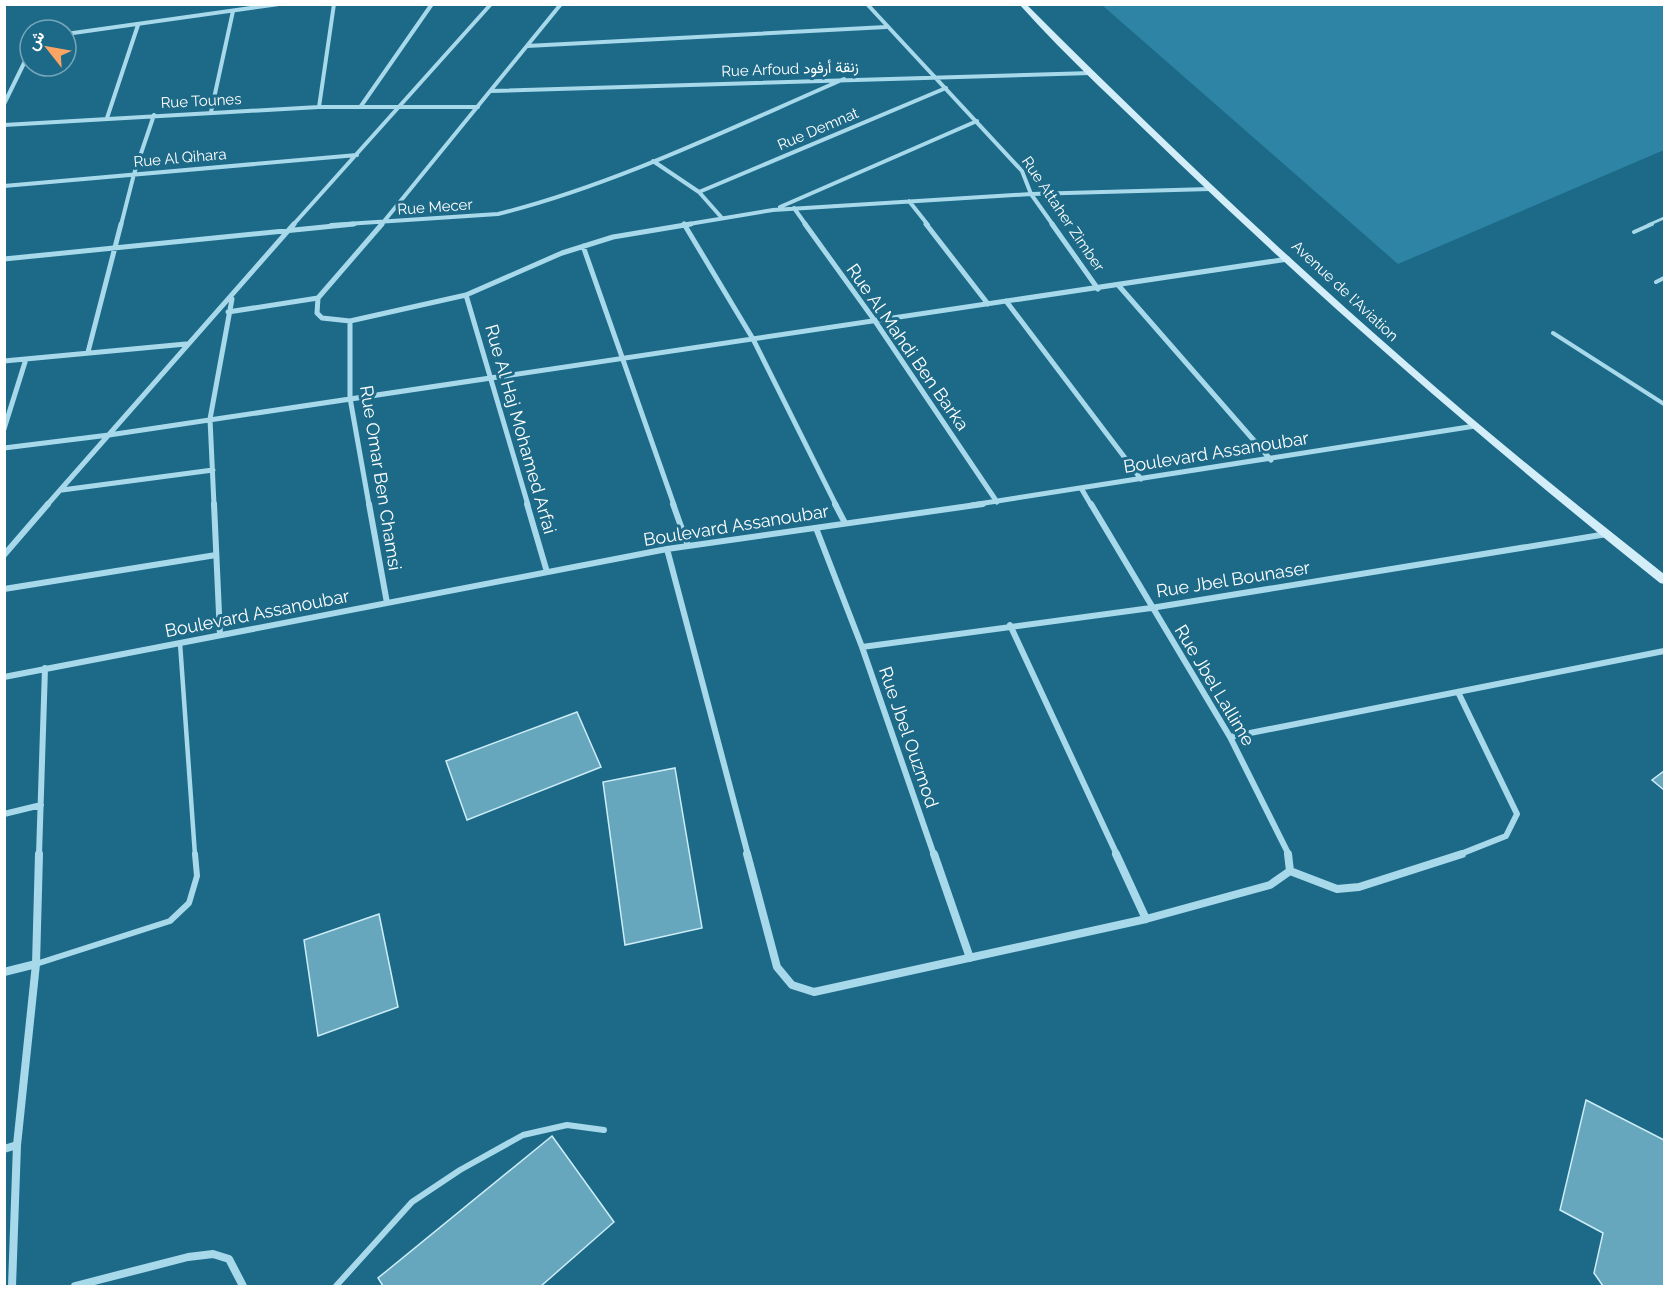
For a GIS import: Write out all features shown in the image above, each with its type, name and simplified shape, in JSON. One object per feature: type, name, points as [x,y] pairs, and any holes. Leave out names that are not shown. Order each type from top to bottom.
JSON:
[{"type":"street","points":[[78,32],[279,4]]},
{"type":"street","points":[[319,107],[334,4]]},
{"type":"street","points":[[361,106],[432,4]]},
{"type":"street","points":[[5,553],[62,490],[186,344],[232,296],[491,4]]},
{"type":"street","points":[[561,4],[384,222],[318,298],[317,313],[322,318],[350,321],[466,295],[541,261],[583,246],[643,231],[773,210],[1031,194],[1210,189]]},
{"type":"street","name":"Rue Attaher Zimber","points":[[867,4],[931,76],[978,121],[1022,171],[1031,194],[1098,289]]},
{"type":"street","name":"Avenue de l'Aviation","points":[[1022,4],[1210,189],[1371,337],[1475,426],[1665,580]]},
{"type":"street","points":[[211,112],[233,11]]},
{"type":"street","points":[[107,118],[138,25]]},
{"type":"street","points":[[527,46],[886,27]]},
{"type":"street","name":"Rue Arfoud زنقة أرفود","points":[[491,91],[1091,73]]},
{"type":"street","points":[[4,104],[18,75]]},
{"type":"street","name":"Rue Mecer","points":[[4,259],[291,228],[498,214],[522,208],[653,161],[844,79]]},
{"type":"street","name":"Rue Demnat","points":[[699,192],[946,88]]},
{"type":"street","name":"Rue Tounes","points":[[4,125],[319,107],[399,107]]},
{"type":"street","points":[[399,107],[478,107]]},
{"type":"street","points":[[88,352],[134,174],[154,115]]},
{"type":"street","points":[[773,210],[978,121]]},
{"type":"street","name":"Rue Al Qihara","points":[[4,186],[357,155]]},
{"type":"street","points":[[653,161],[699,192],[722,218]]},
{"type":"street","points":[[909,201],[988,304]]},
{"type":"street","name":"Rue Al Mahdi Ben Barka","points":[[794,208],[875,321],[997,502]]},
{"type":"street","points":[[684,224],[753,339],[845,523]]},
{"type":"street","points":[[583,246],[688,546]]},
{"type":"street","points":[[4,448],[109,435],[1288,259]]},
{"type":"street","name":"Rue Attaher Zimber","points":[[1119,286],[1271,460]]},
{"type":"street","name":"Rue Al Haj Mohamed Arfai","points":[[466,295],[547,572]]},
{"type":"street","points":[[220,635],[210,419],[232,296]]},
{"type":"street","points":[[228,312],[318,298]]},
{"type":"street","points":[[1006,301],[1141,479]]},
{"type":"street","name":"Rue Omar Ben Chamsi","points":[[350,321],[350,398],[387,603]]},
{"type":"street","points":[[4,361],[186,344]]},
{"type":"street","points":[[4,429],[26,359]]},
{"type":"street","name":"Boulevard Assanoubar","points":[[4,677],[667,549],[997,502],[1475,426]]},
{"type":"street","points":[[62,490],[213,470]]},
{"type":"street","name":"Rue Jbel Lallime","points":[[1081,488],[1230,737],[1289,856],[1290,871]]},
{"type":"street","name":"Rue Jbel Ouzmod","points":[[816,528],[862,647],[970,958]]},
{"type":"street","name":"Rue Jbel Bounaser","points":[[862,647],[1010,625],[1151,608],[1607,534]]},
{"type":"street","points":[[667,549],[782,976],[795,988],[814,992],[1146,919],[1270,885],[1290,871],[1337,889],[1359,886],[1480,848],[1506,837],[1517,814],[1458,692]]},
{"type":"street","points":[[4,589],[216,555]]},
{"type":"street","points":[[1010,625],[1146,919]]},
{"type":"street","points":[[1230,737],[1665,651]]},
{"type":"street","points":[[12,1287],[17,1145],[36,964],[45,668]]},
{"type":"street","points":[[4,814],[41,805]]},
{"type":"street","points":[[4,972],[36,964]]},
{"type":"street","points":[[4,1149],[17,1145]]},
{"type":"street","points":[[75,1287],[188,1257],[213,1254],[229,1259],[243,1287]]},
{"type":"lane","points":[[1634,232],[1665,218]]},
{"type":"lane","points":[[1656,282],[1665,278]]},
{"type":"lane","points":[[1553,333],[1665,404]]},
{"type":"lane","points":[[36,964],[170,921],[189,903],[197,876],[180,642]]},
{"type":"lane","points":[[336,1287],[412,1202],[460,1170],[523,1135],[567,1125],[604,1130]]},
{"type":"shaded area","points":[[1102,5],[1664,5],[1664,150],[1398,264]]},
{"type":"building","points":[[577,712],[601,767],[467,820],[446,761]]},
{"type":"building","points":[[675,768],[702,928],[625,945],[603,782]]},
{"type":"building","points":[[1664,771],[1664,790],[1652,780]]},
{"type":"building","points":[[379,914],[398,1007],[318,1036],[304,940]]},
{"type":"building","points":[[1586,1100],[1664,1140],[1664,1286],[1603,1286],[1594,1273],[1603,1233],[1560,1210]]},
{"type":"building","points":[[552,1136],[614,1222],[541,1286],[383,1286],[378,1278]]}]
